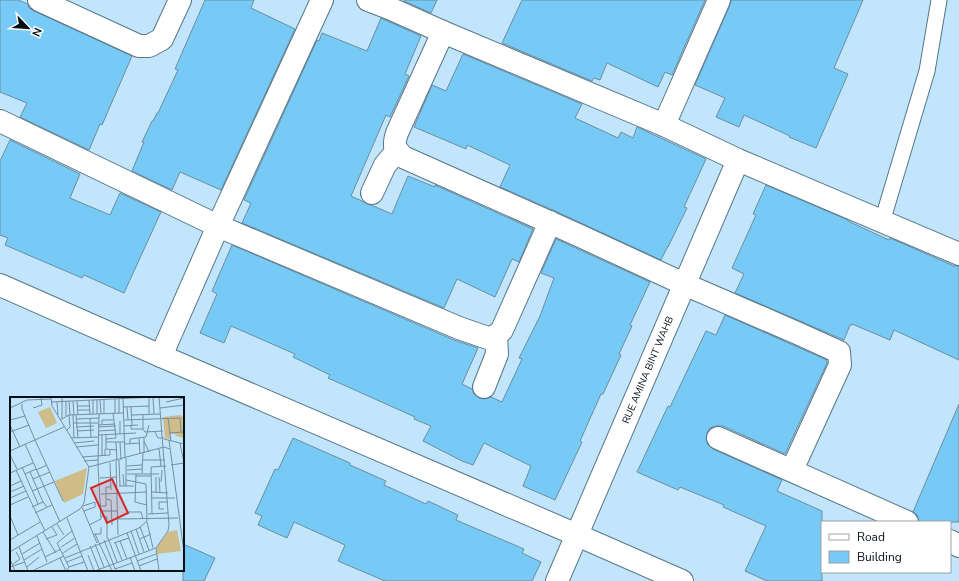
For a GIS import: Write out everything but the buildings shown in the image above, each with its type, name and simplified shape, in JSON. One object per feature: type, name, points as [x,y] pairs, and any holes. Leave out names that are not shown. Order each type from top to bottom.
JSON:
[{"type":"street","points":[[39,0],[139,46],[149,46],[162,39],[180,0]]},
{"type":"street","points":[[161,356],[218,226],[322,0]]},
{"type":"street","points":[[368,0],[664,125],[738,160],[959,254]]},
{"type":"street","points":[[664,125],[719,0]]},
{"type":"street","points":[[443,32],[397,133],[394,144],[397,151],[403,157],[550,222],[684,284],[839,352],[840,365],[792,470]]},
{"type":"street","points":[[0,121],[218,226],[459,328],[488,338],[496,336],[502,330],[550,222]]},
{"type":"street","points":[[372,193],[385,165],[397,151]]},
{"type":"street","name":"RUE AMINA BINT WAHB","points":[[557,581],[738,160]]},
{"type":"street","points":[[0,285],[682,581]]},
{"type":"street","points":[[484,387],[497,354],[496,336]]},
{"type":"street","points":[[718,438],[905,521]]},
{"type":"lane","points":[[882,222],[927,71],[939,0]]}]
